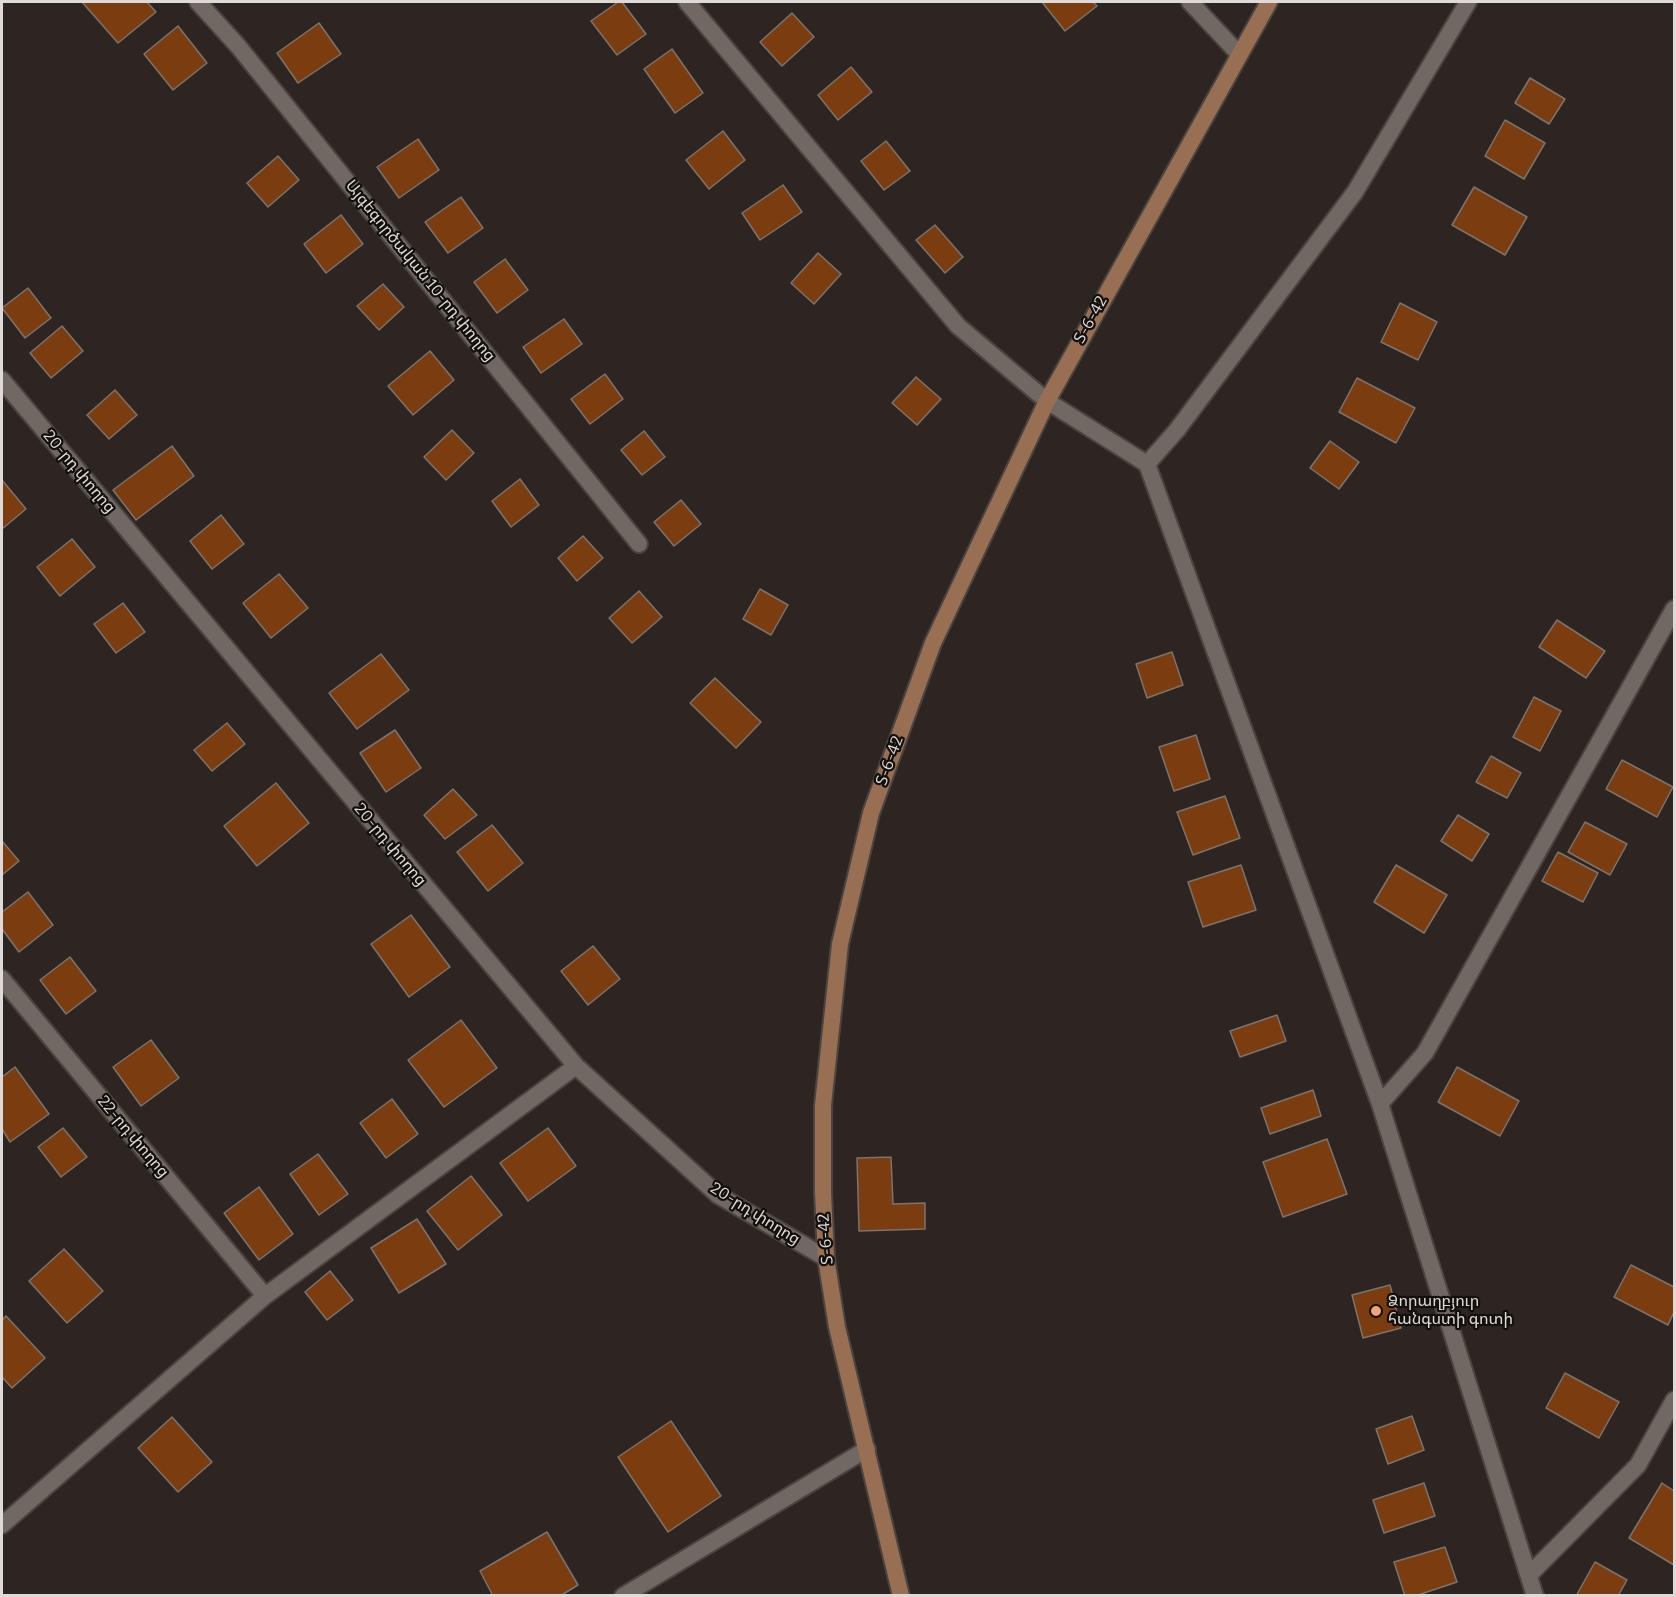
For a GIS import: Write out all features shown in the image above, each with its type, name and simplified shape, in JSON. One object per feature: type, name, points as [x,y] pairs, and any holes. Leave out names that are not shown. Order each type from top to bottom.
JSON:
[{"type":"main road","name":"Տ-6-42","points":[[901,1596],[837,1327],[826,1258],[822,1192],[822,1105],[840,944],[871,813],[933,643],[1047,401],[1238,53],[1269,2]]},
{"type":"street","name":"Այգեգործական 10-րդ փողոց","points":[[198,2],[245,55],[639,544]]},
{"type":"street","points":[[687,2],[958,326],[1047,401],[1147,464],[1380,1104],[1535,1596]]},
{"type":"street","points":[[1190,2],[1238,53]]},
{"type":"street","points":[[1147,464],[1177,430],[1355,192],[1468,2]]},
{"type":"street","name":"20-րդ փողոց","points":[[2,380],[576,1066],[718,1195],[826,1258]]},
{"type":"street","points":[[1380,1104],[1425,1053],[1674,609]]},
{"type":"street","name":"22-րդ փողոց","points":[[2,979],[265,1296]]},
{"type":"street","points":[[2,1525],[265,1296],[576,1066]]},
{"type":"street","points":[[1529,1575],[1638,1465],[1674,1400]]},
{"type":"street","points":[[623,1596],[867,1449]]},
{"type":"building","points":[[82,2],[147,2],[156,12],[118,43]]},
{"type":"building","points":[[618,2],[622,2],[646,34],[617,55],[591,21]]},
{"type":"building","points":[[1042,2],[1093,2],[1097,6],[1065,31]]},
{"type":"building","points":[[792,13],[814,37],[782,66],[760,42]]},
{"type":"building","points":[[319,23],[341,54],[298,83],[277,53]]},
{"type":"building","points":[[178,26],[207,63],[173,90],[144,54]]},
{"type":"building","points":[[672,49],[703,93],[675,113],[644,69]]},
{"type":"building","points":[[851,67],[872,92],[838,120],[818,95]]},
{"type":"building","points":[[1530,78],[1565,99],[1549,124],[1515,103]]},
{"type":"building","points":[[1505,120],[1545,143],[1524,179],[1485,156]]},
{"type":"building","points":[[723,131],[745,160],[709,189],[686,160]]},
{"type":"building","points":[[418,139],[439,170],[399,198],[377,167]]},
{"type":"building","points":[[886,141],[910,171],[884,190],[861,161]]},
{"type":"building","points":[[278,156],[299,180],[268,207],[247,183]]},
{"type":"building","points":[[783,185],[802,212],[760,240],[742,213]]},
{"type":"building","points":[[1474,187],[1527,217],[1505,255],[1452,225]]},
{"type":"building","points":[[461,197],[483,228],[448,253],[425,222]]},
{"type":"building","points":[[341,215],[363,244],[326,273],[304,244]]},
{"type":"building","points":[[935,225],[963,257],[945,273],[916,240]]},
{"type":"building","points":[[818,253],[841,274],[814,304],[791,283]]},
{"type":"building","points":[[505,259],[528,290],[497,313],[474,282]]},
{"type":"building","points":[[383,284],[404,307],[379,330],[357,306]]},
{"type":"building","points":[[28,288],[51,318],[25,338],[2,308]]},
{"type":"building","points":[[1400,303],[1437,322],[1418,360],[1381,342]]},
{"type":"building","points":[[564,319],[582,344],[541,373],[523,347]]},
{"type":"building","points":[[62,326],[83,351],[51,378],[30,353]]},
{"type":"building","points":[[430,351],[454,380],[413,415],[388,386]]},
{"type":"building","points":[[605,374],[623,399],[590,424],[571,399]]},
{"type":"building","points":[[916,377],[941,399],[917,425],[892,403]]},
{"type":"building","points":[[1357,378],[1415,408],[1396,443],[1339,412]]},
{"type":"building","points":[[115,390],[137,415],[109,439],[87,415]]},
{"type":"building","points":[[452,430],[474,453],[446,480],[424,457]]},
{"type":"building","points":[[644,431],[665,457],[642,475],[621,450]]},
{"type":"building","points":[[1330,441],[1359,462],[1339,489],[1310,468]]},
{"type":"building","points":[[172,446],[194,476],[136,520],[113,490]]},
{"type":"building","points":[[520,479],[539,505],[511,527],[492,501]]},
{"type":"building","points":[[2,480],[26,509],[2,529]]},
{"type":"building","points":[[681,500],[701,524],[674,546],[654,522]]},
{"type":"building","points":[[221,515],[244,544],[212,569],[190,541]]},
{"type":"building","points":[[583,536],[603,558],[577,581],[558,558]]},
{"type":"building","points":[[72,539],[95,567],[60,596],[37,567]]},
{"type":"building","points":[[279,574],[308,608],[271,638],[243,603]]},
{"type":"building","points":[[760,589],[788,605],[771,635],[743,619]]},
{"type":"building","points":[[639,591],[662,617],[632,643],[609,618]]},
{"type":"building","points":[[123,603],[145,632],[116,653],[94,624]]},
{"type":"building","points":[[1557,620],[1605,651],[1586,678],[1539,647]]},
{"type":"building","points":[[1172,652],[1183,685],[1147,698],[1136,664]]},
{"type":"building","points":[[381,654],[409,690],[357,729],[329,693]]},
{"type":"building","points":[[715,678],[761,722],[736,748],[690,703]]},
{"type":"building","points":[[1534,697],[1561,711],[1540,751],[1513,737]]},
{"type":"building","points":[[227,723],[245,744],[212,771],[194,750]]},
{"type":"building","points":[[395,730],[421,768],[386,792],[360,753]]},
{"type":"building","points":[[1196,735],[1210,779],[1174,791],[1159,747]]},
{"type":"building","points":[[1491,756],[1521,773],[1507,798],[1476,782]]},
{"type":"building","points":[[1622,760],[1673,787],[1657,817],[1606,789]]},
{"type":"building","points":[[276,783],[309,823],[257,866],[224,826]]},
{"type":"building","points":[[453,789],[477,815],[445,839],[424,815]]},
{"type":"building","points":[[1225,796],[1240,838],[1193,855],[1177,812]]},
{"type":"building","points":[[1458,815],[1489,834],[1472,861],[1441,841]]},
{"type":"building","points":[[1585,822],[1627,844],[1610,875],[1568,852]]},
{"type":"building","points":[[492,825],[523,863],[488,891],[457,852]]},
{"type":"building","points":[[2,841],[19,861],[2,875]]},
{"type":"building","points":[[1558,852],[1598,873],[1583,902],[1542,881]]},
{"type":"building","points":[[1241,865],[1256,910],[1203,927],[1188,882]]},
{"type":"building","points":[[1396,865],[1447,895],[1424,933],[1374,902]]},
{"type":"building","points":[[28,892],[53,925],[19,952],[2,929],[2,912]]},
{"type":"building","points":[[411,915],[450,967],[409,997],[371,944]]},
{"type":"building","points":[[593,946],[620,979],[588,1005],[561,971]]},
{"type":"building","points":[[70,957],[96,991],[66,1014],[40,980]]},
{"type":"building","points":[[1277,1015],[1286,1041],[1240,1057],[1230,1031]]},
{"type":"building","points":[[461,1020],[497,1068],[444,1107],[408,1060]]},
{"type":"building","points":[[151,1040],[179,1078],[141,1106],[113,1067]]},
{"type":"building","points":[[15,1067],[49,1114],[10,1142],[2,1129],[2,1077]]},
{"type":"building","points":[[1457,1067],[1519,1101],[1500,1136],[1438,1102]]},
{"type":"building","points":[[1313,1090],[1321,1116],[1270,1134],[1261,1108]]},
{"type":"building","points":[[392,1099],[418,1134],[386,1158],[360,1123]]},
{"type":"building","points":[[63,1128],[87,1157],[61,1177],[38,1147]]},
{"type":"building","points":[[548,1128],[576,1166],[528,1201],[500,1163]]},
{"type":"building","points":[[1327,1139],[1347,1194],[1283,1217],[1263,1162]]},
{"type":"building","points":[[318,1154],[348,1194],[319,1215],[290,1174]]},
{"type":"building","points":[[891,1157],[893,1204],[925,1203],[925,1229],[859,1231],[857,1158]]},
{"type":"building","points":[[471,1176],[502,1215],[458,1250],[427,1211]]},
{"type":"building","points":[[259,1187],[293,1234],[259,1260],[224,1213]]},
{"type":"building","points":[[417,1219],[446,1264],[399,1293],[371,1248]]},
{"type":"building","points":[[64,1249],[103,1291],[67,1323],[29,1281]]},
{"type":"building","points":[[1631,1265],[1674,1287],[1674,1312],[1668,1325],[1614,1297]]},
{"type":"building","points":[[330,1271],[353,1300],[327,1320],[305,1292]]},
{"type":"building","name":"Ձորաղբյուր հանգստի գոտի","points":[[1390,1285],[1401,1328],[1363,1338],[1352,1295]]},
{"type":"building","points":[[6,1316],[45,1358],[12,1388],[2,1377],[2,1320]]},
{"type":"building","points":[[1565,1373],[1619,1402],[1599,1438],[1546,1408]]},
{"type":"building","points":[[1412,1416],[1424,1450],[1388,1464],[1376,1429]]},
{"type":"building","points":[[172,1417],[212,1462],[178,1492],[138,1448]]},
{"type":"building","points":[[671,1421],[721,1496],[668,1532],[618,1457]]},
{"type":"building","points":[[1424,1483],[1435,1516],[1384,1533],[1373,1500]]},
{"type":"building","points":[[1662,1483],[1674,1491],[1674,1565],[1629,1538]]},
{"type":"building","points":[[547,1532],[578,1585],[560,1596],[493,1596],[480,1571]]},
{"type":"building","points":[[1445,1547],[1457,1582],[1415,1596],[1405,1596],[1394,1562]]},
{"type":"building","points":[[1595,1562],[1627,1580],[1618,1596],[1576,1596]]},
{"type":"place","name":"Ձորաղբյուր հանգստի գոտի","points":[[1376,1311]]}]
